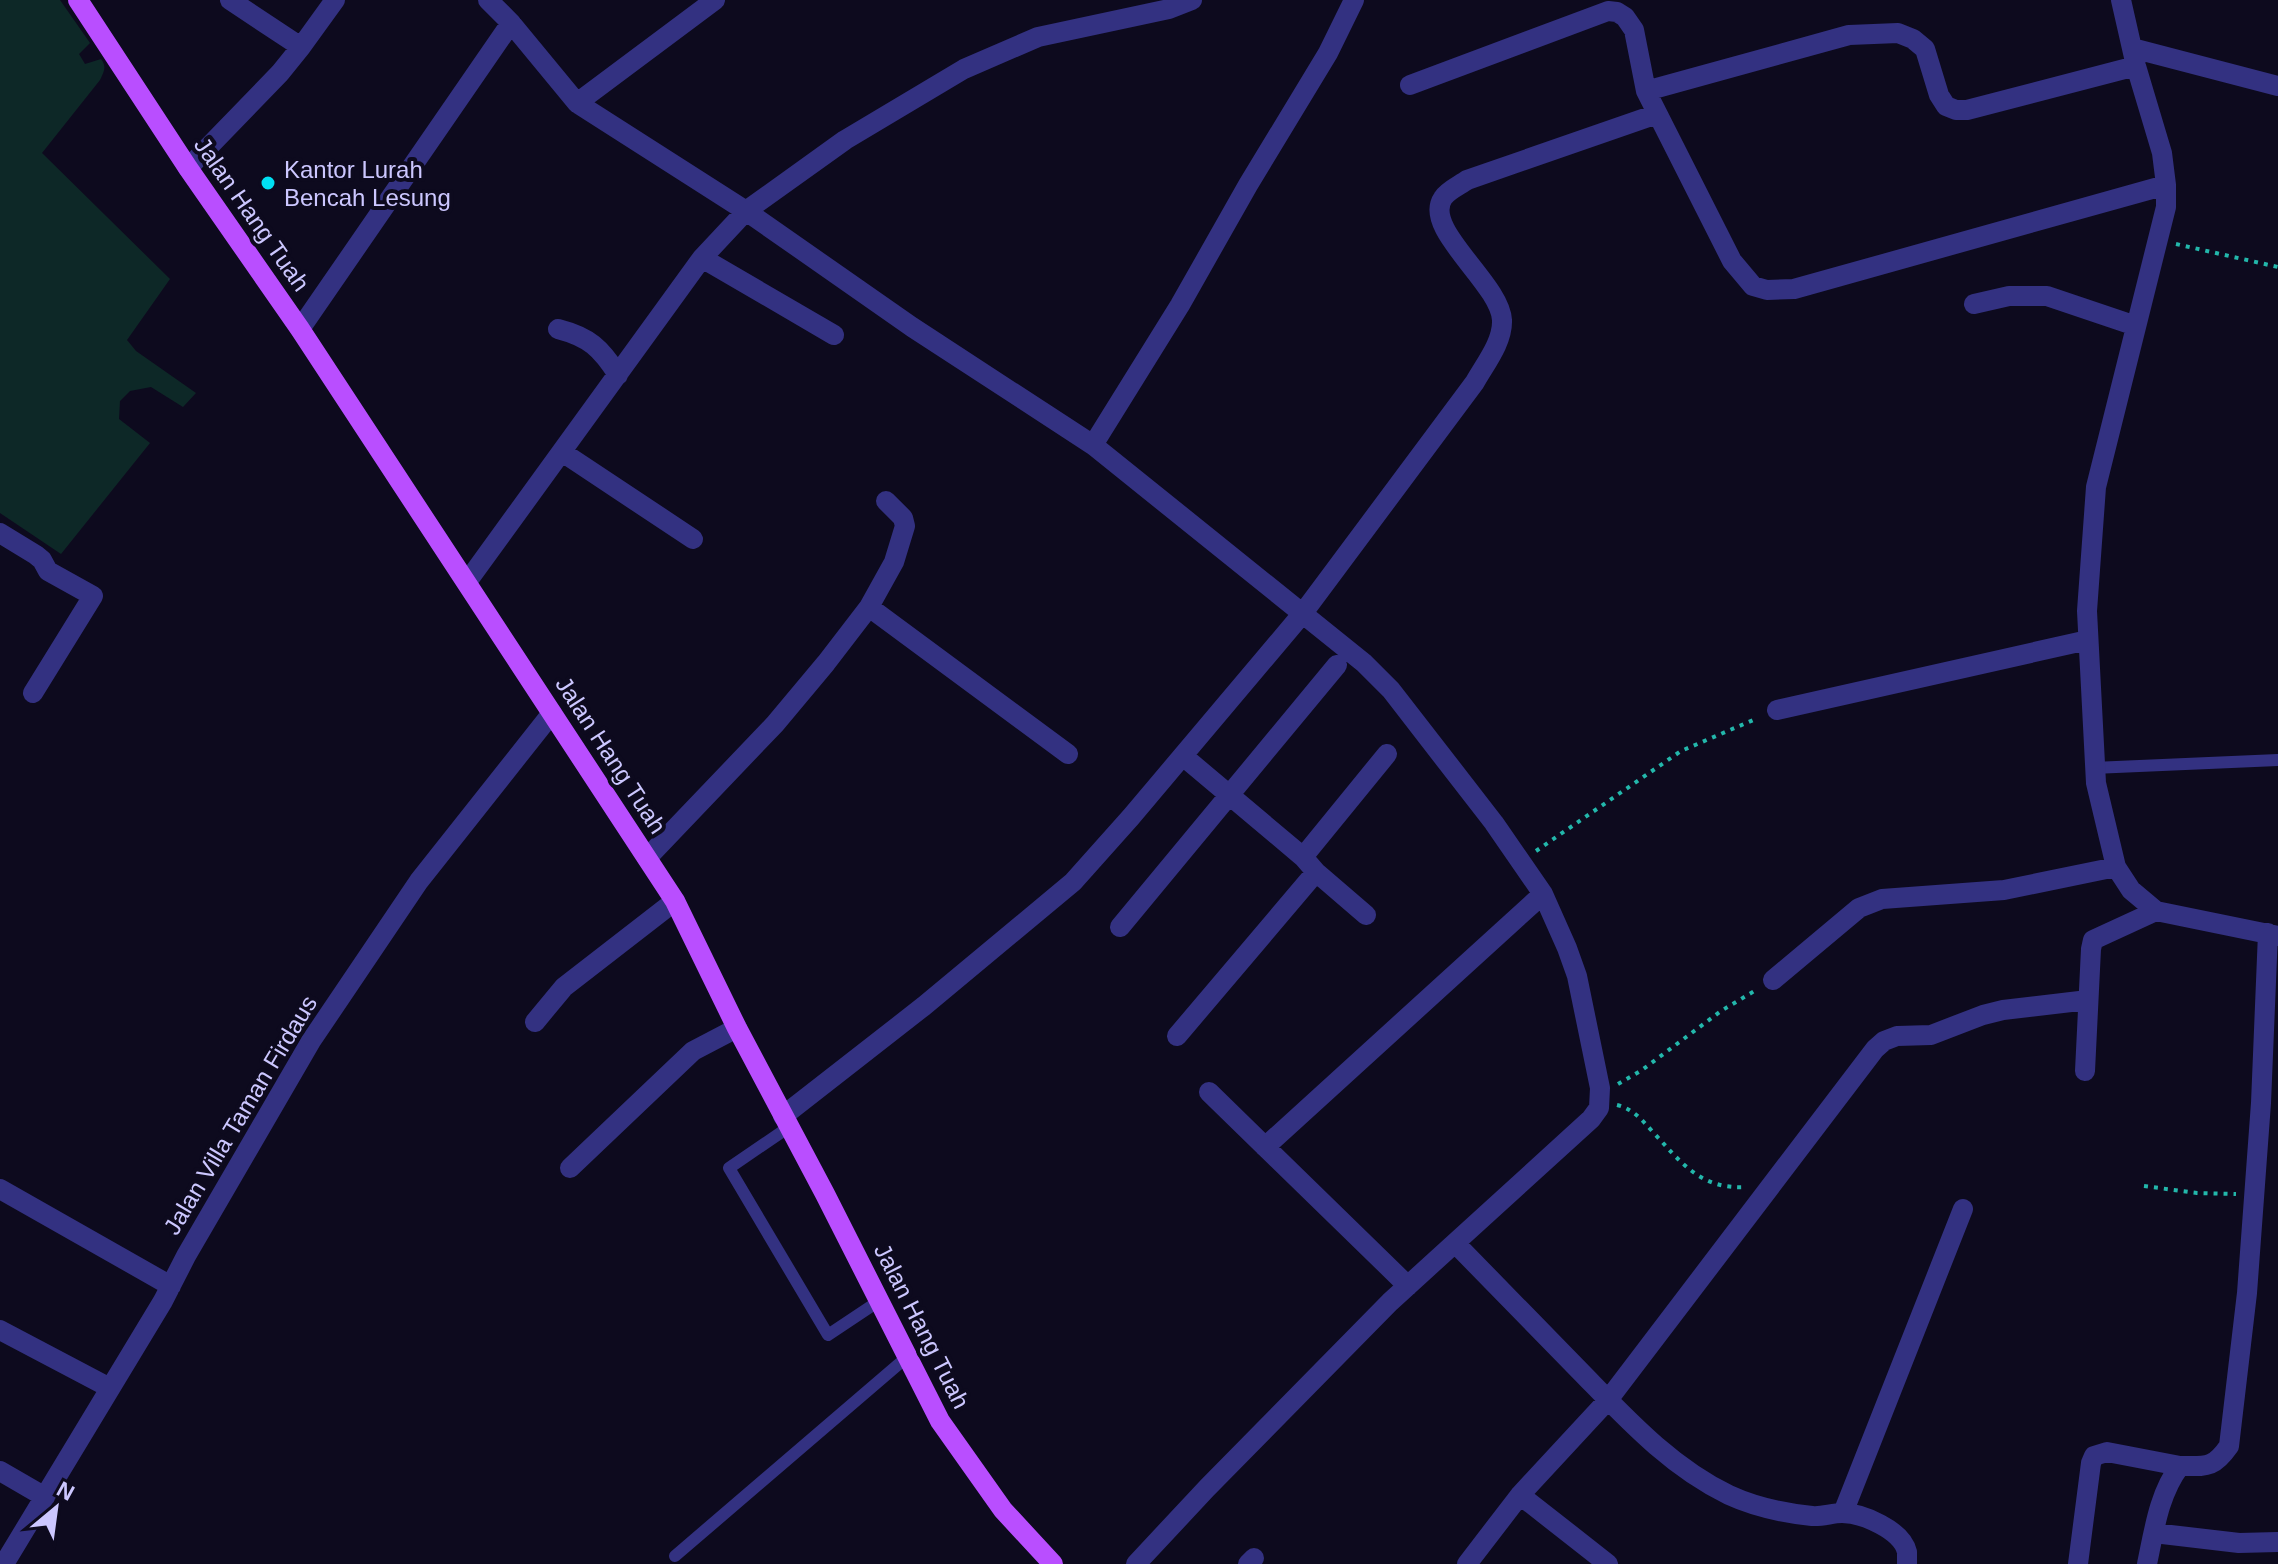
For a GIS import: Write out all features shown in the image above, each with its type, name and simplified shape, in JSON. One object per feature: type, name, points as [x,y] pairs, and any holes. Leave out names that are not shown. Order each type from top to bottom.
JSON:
[{"type":"main road","name":"Jalan Hang Tuah","points":[[78,0],[188,168],[300,329],[675,901],[737,1028],[940,1421],[1003,1510],[1053,1564]]},
{"type":"street","points":[[230,0],[301,47]]},
{"type":"street","points":[[188,168],[280,73],[335,0]]},
{"type":"street","points":[[488,0],[577,103],[746,211],[912,327],[1093,445],[1364,663],[1391,690],[1494,823],[1543,894],[1567,948],[1577,976],[1600,1098],[1591,1119],[1408,1286],[1207,1488],[1136,1564]]},
{"type":"street","points":[[577,103],[715,0]]},
{"type":"street","points":[[467,582],[702,258],[746,211],[845,140],[964,69],[1038,37],[1169,9],[1192,0]]},
{"type":"street","points":[[1093,445],[1180,305],[1328,53],[1354,0]]},
{"type":"street","points":[[2078,1564],[2094,1456],[2107,1452],[2180,1466],[2207,1466],[2218,1462],[2229,1446],[2247,1293],[2273,935],[2156,911],[2131,890],[2116,867],[2093,768],[2087,611],[2096,487],[2166,207],[2162,153],[2121,0]]},
{"type":"street","points":[[1410,85],[1608,11],[1617,12],[1634,30],[1646,91],[1732,261],[1753,286],[1767,290],[1794,289],[2166,185]]},
{"type":"street","points":[[300,329],[511,23]]},
{"type":"street","points":[[1646,91],[1849,35],[1898,33],[1913,39],[1925,49],[1939,95],[1946,106],[1956,110],[1978,107],[2134,57],[2278,86]]},
{"type":"street","points":[[786,1122],[1073,882],[1303,613],[1475,382],[1498,340],[1502,320],[1494,294],[1444,228],[1438,211],[1443,197],[1467,180],[1657,114]]},
{"type":"street","points":[[702,258],[834,335]]},
{"type":"street","points":[[1974,304],[2009,296],[2047,296],[2136,326]]},
{"type":"street","points":[[558,329],[579,334],[595,345],[618,375]]},
{"type":"street","points":[[562,452],[693,539]]},
{"type":"street","points":[[647,858],[775,724],[869,607],[894,562],[905,526],[898,511],[886,501]]},
{"type":"street","points":[[0,533],[42,560],[43,580],[86,607],[33,693]]},
{"type":"street","points":[[869,607],[1068,754]]},
{"type":"street","points":[[1777,710],[2088,640]]},
{"type":"street","points":[[1120,927],[1337,665]]},
{"type":"street","name":"Jalan Villa Taman Firdaus","points":[[4,1564],[171,1286],[311,1041],[419,881],[552,713]]},
{"type":"street","points":[[1177,1036],[1310,864],[1387,754]]},
{"type":"street","points":[[1183,756],[1366,915]]},
{"type":"street","points":[[1773,980],[1859,908],[1882,899],[2004,890],[2116,867]]},
{"type":"street","points":[[1265,1147],[1543,894]]},
{"type":"street","points":[[535,1022],[564,987],[675,901]]},
{"type":"street","points":[[2085,1071],[2093,940],[2156,911]]},
{"type":"street","points":[[1467,1564],[1520,1495],[1608,1400],[1875,1049],[1897,1036],[1931,1035],[2003,1010],[2088,1000]]},
{"type":"street","points":[[570,1168],[693,1051],[737,1028]]},
{"type":"street","points":[[1209,1092],[1408,1286]]},
{"type":"street","points":[[0,1189],[171,1286]]},
{"type":"street","points":[[1843,1513],[1963,1209]]},
{"type":"street","points":[[1455,1243],[1608,1400],[1657,1448],[1681,1466],[1727,1494],[1753,1505],[1816,1517],[1843,1513],[1879,1523],[1900,1539],[1906,1551],[1907,1564]]},
{"type":"street","points":[[0,1330],[110,1388]]},
{"type":"street","points":[[2147,1564],[2168,1485],[2180,1466]]},
{"type":"street","points":[[0,1471],[45,1497]]},
{"type":"street","points":[[1520,1495],[1608,1564]]},
{"type":"street","points":[[2154,1533],[2239,1543],[2278,1542]]},
{"type":"lane","points":[[2093,768],[2278,760]]},
{"type":"lane","points":[[786,1122],[729,1168],[828,1335],[879,1301]]},
{"type":"lane","points":[[675,1556],[907,1357]]},
{"type":"path","points":[[2158,240],[2278,267]]},
{"type":"path","points":[[1521,861],[1681,751],[1777,710]]},
{"type":"path","points":[[1773,980],[1721,1011],[1600,1098],[1636,1113],[1678,1161],[1706,1180],[1720,1186],[1742,1187],[1775,1181]]},
{"type":"path","points":[[2144,1186],[2197,1193],[2255,1194]]},
{"type":"green space","points":[[0,0],[60,0],[90,43],[79,54],[85,64],[101,59],[103,62],[100,80],[42,153],[170,279],[127,340],[136,351],[196,393],[183,407],[151,387],[130,391],[120,401],[119,419],[150,443],[61,554],[0,513]]},
{"type":"place","name":"Kantor Lurah Bencah Lesung","points":[[268,183]]}]
